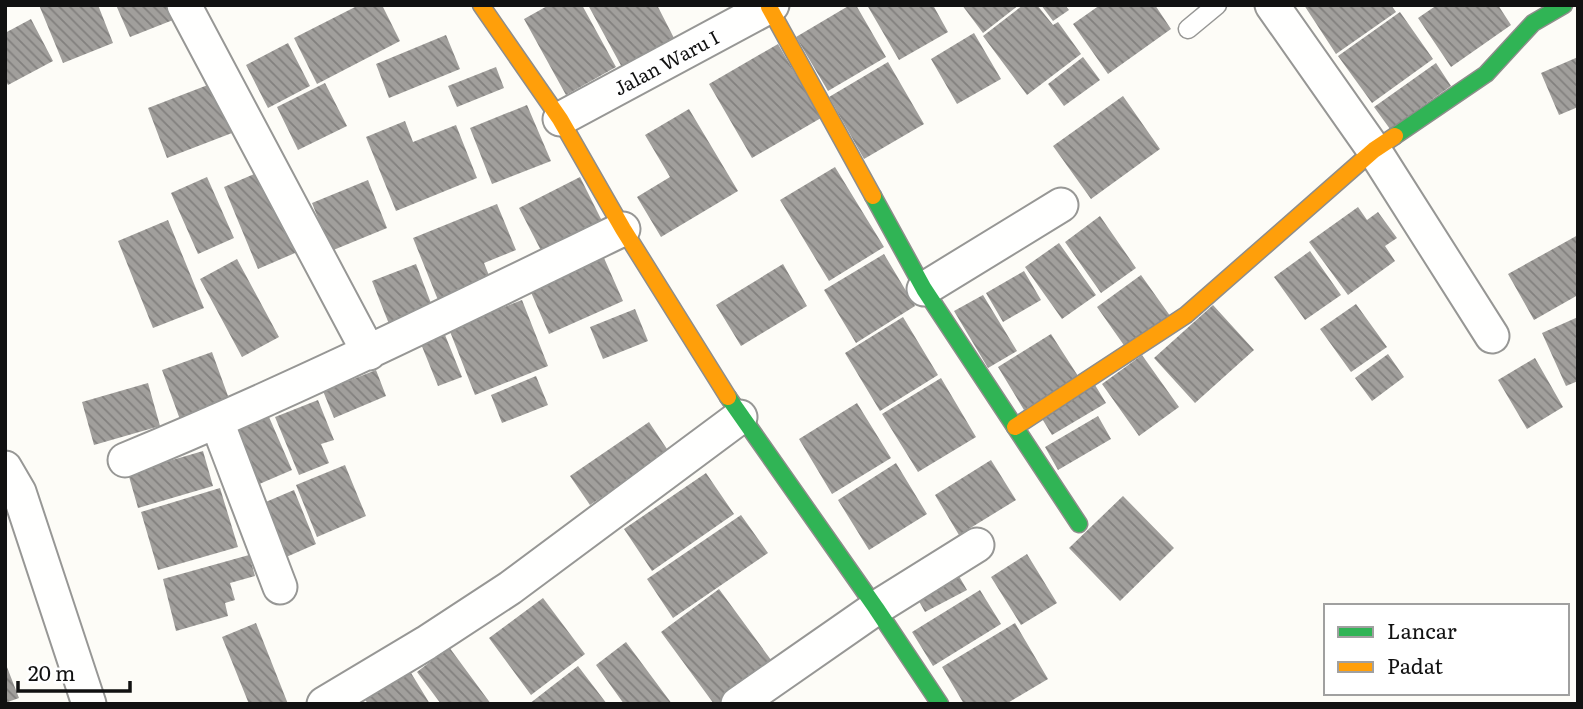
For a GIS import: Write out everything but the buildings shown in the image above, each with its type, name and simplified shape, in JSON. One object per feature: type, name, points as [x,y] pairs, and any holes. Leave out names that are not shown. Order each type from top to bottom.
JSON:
[{"type":"street","points":[[184,5],[369,353]]},
{"type":"street","points":[[481,5],[560,119],[623,229],[740,418],[876,608],[940,704]]},
{"type":"street","points":[[1272,5],[1374,150],[1492,336]]},
{"type":"street","points":[[1015,427],[1186,315],[1374,150],[1486,74],[1533,23],[1564,5]]},
{"type":"street","points":[[770,6],[924,289],[1079,524]]},
{"type":"street","name":"Jalan Waru I","points":[[560,119],[770,6]]},
{"type":"street","points":[[924,289],[1061,205]]},
{"type":"street","points":[[125,460],[217,422],[369,353],[623,229]]},
{"type":"street","points":[[324,704],[426,643],[510,588],[740,418]]},
{"type":"street","points":[[217,422],[280,587]]},
{"type":"street","points":[[5,468],[19,492],[89,704]]},
{"type":"street","points":[[738,704],[876,608],[977,545]]},
{"type":"lane","points":[[1188,29],[1217,5]]},
{"type":"traffic: fast","points":[[1395,136],[1486,74],[1533,23],[1564,5]]},
{"type":"traffic: fast","points":[[873,196],[924,289],[1079,524]]},
{"type":"traffic: fast","points":[[728,397],[940,704]]},
{"type":"traffic: slow","points":[[481,5],[560,119],[623,229],[728,397]]},
{"type":"traffic: slow","points":[[769,7],[873,196]]},
{"type":"traffic: slow","points":[[1015,427],[1186,315],[1374,150],[1395,136]]}]
